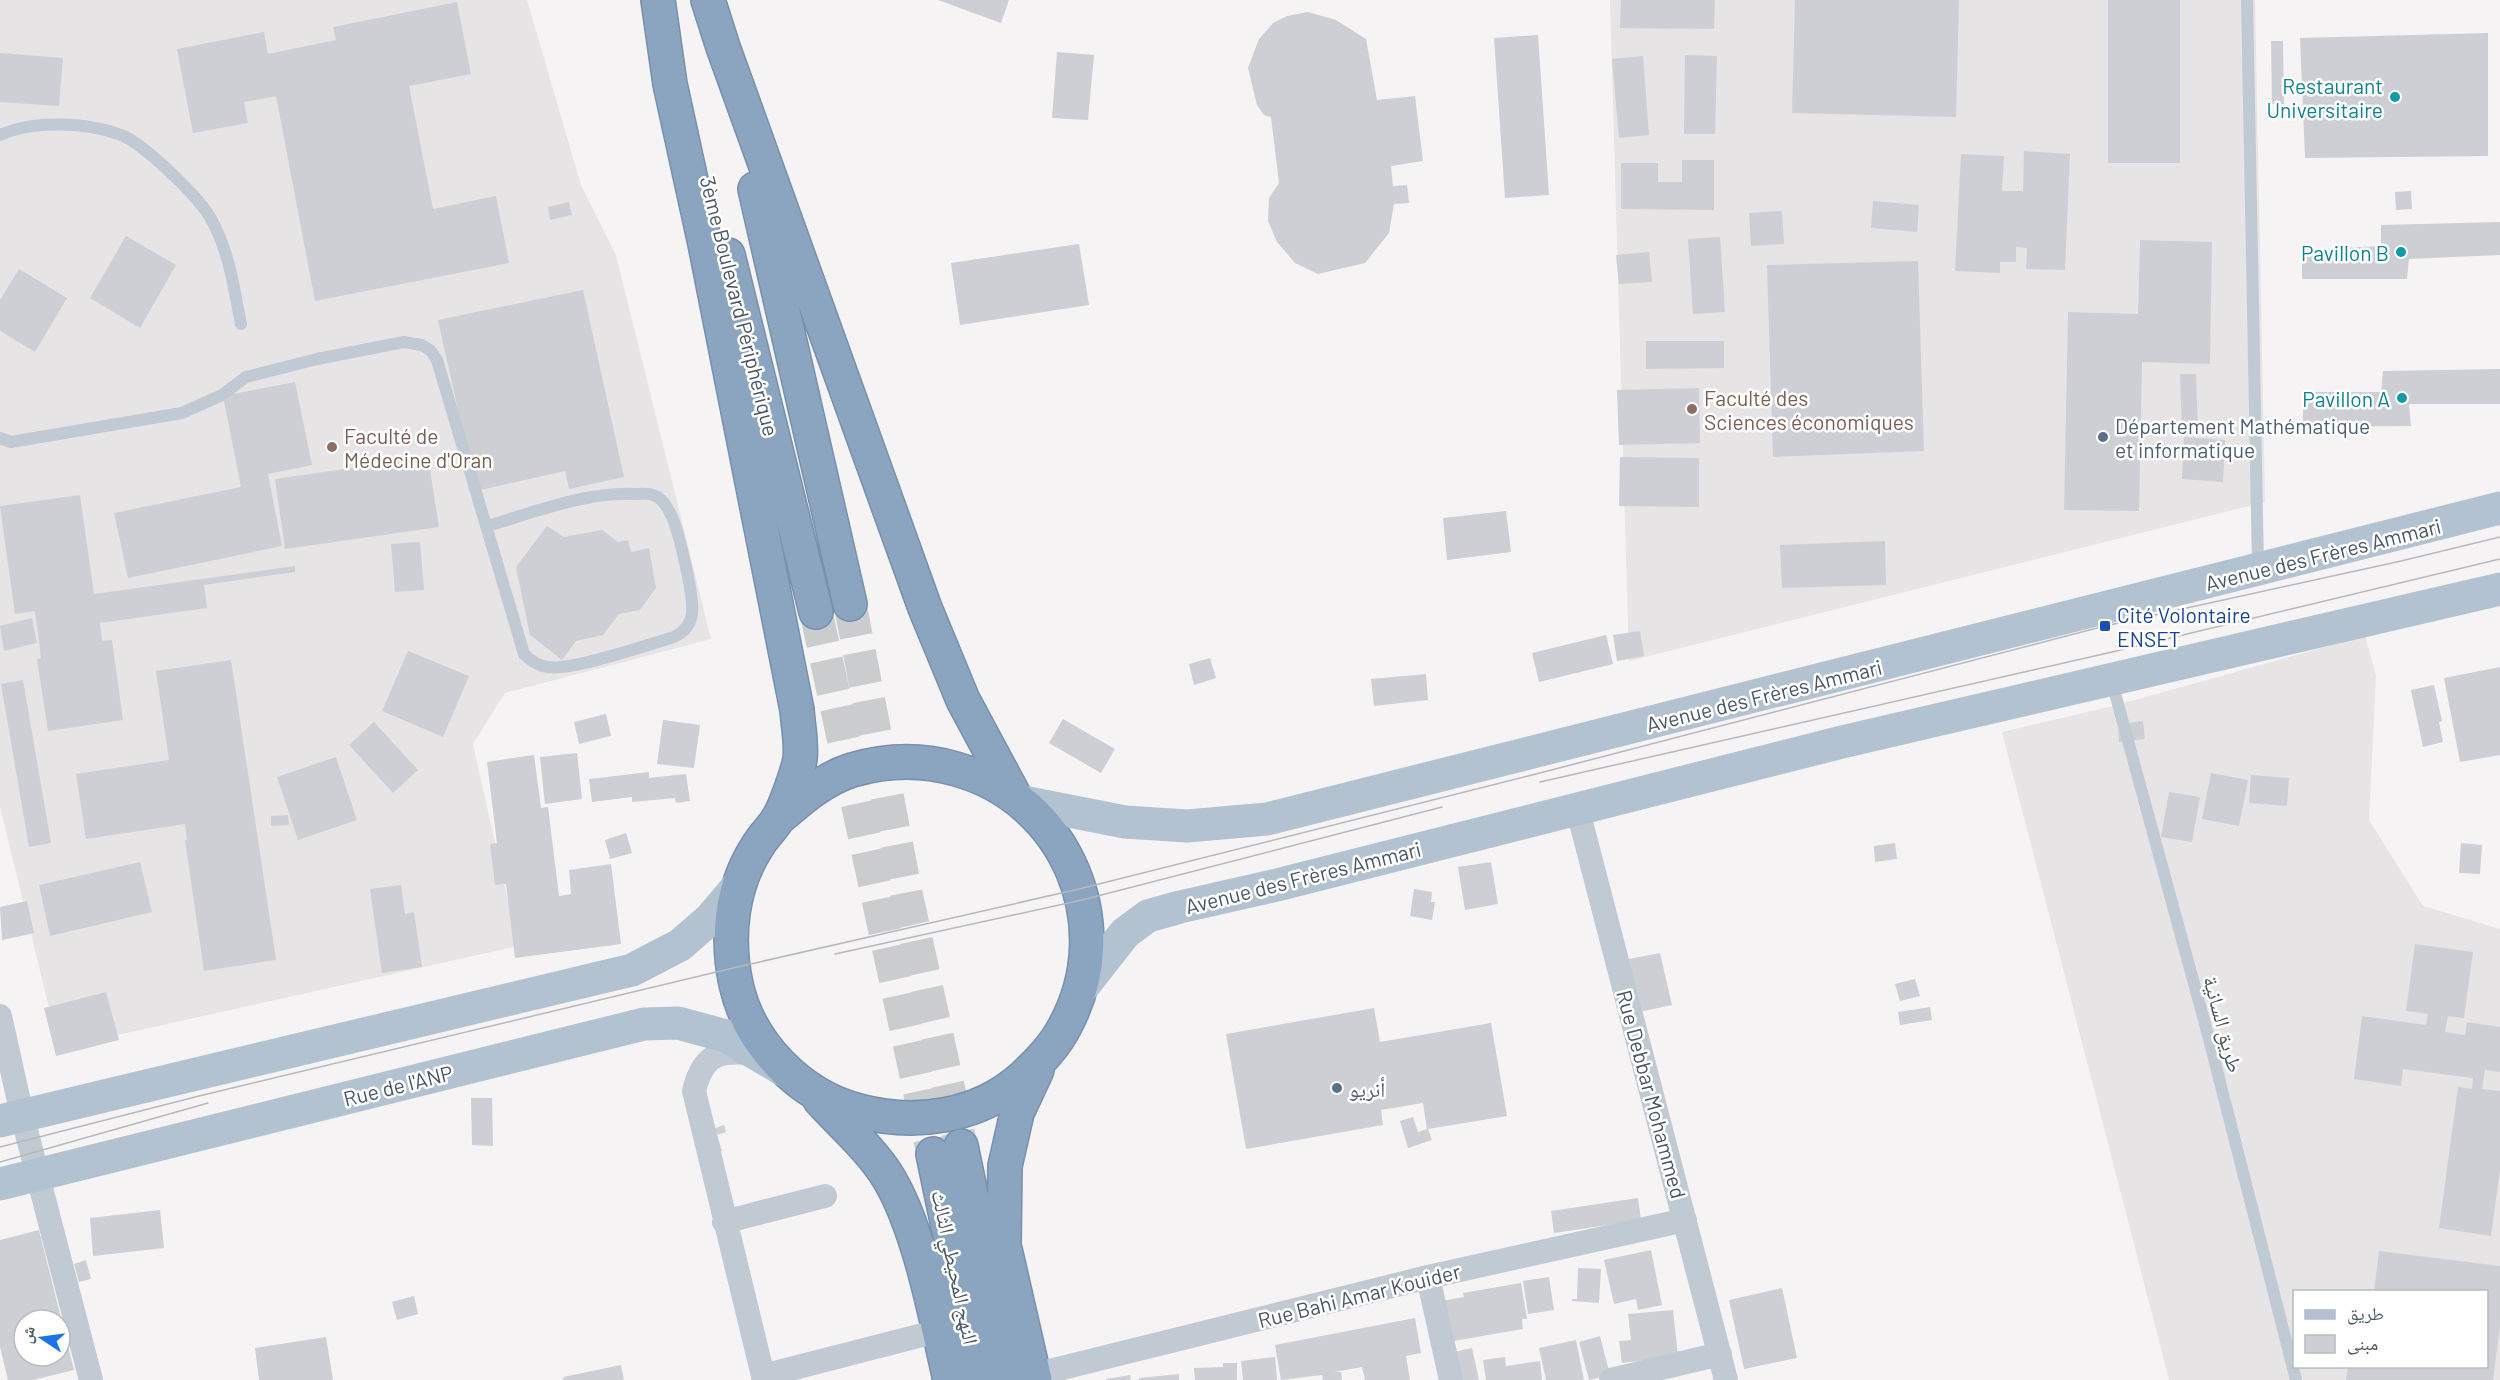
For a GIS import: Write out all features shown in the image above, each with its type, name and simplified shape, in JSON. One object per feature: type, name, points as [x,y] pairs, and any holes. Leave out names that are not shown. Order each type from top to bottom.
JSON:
[{"type":"highway","points":[[658,0],[670,84],[705,244],[796,710],[800,758],[780,817]]},
{"type":"highway","name":"3ème Boulevard Périphérique","points":[[663,0],[816,612]]},
{"type":"highway","points":[[708,0],[925,608],[963,700],[1018,799]]},
{"type":"highway","name":"3ème Boulevard Périphérique","points":[[723,47],[850,604]]},
{"type":"highway","points":[[950,1380],[922,1266],[903,1205],[880,1164],[766,1048],[748,1019],[736,987],[731,953],[732,918],[739,885],[756,848],[780,817],[813,789],[851,771],[893,762],[936,763],[977,774],[1018,799],[1047,826],[1066,855],[1079,889],[1087,921],[1087,955],[1080,989],[1065,1026],[1042,1059],[1017,1113],[1005,1166],[1004,1245],[1026,1378]]},
{"type":"highway","points":[[799,1081],[843,1107],[882,1117],[922,1119],[962,1111],[998,1095],[1013,1086],[1042,1059]]},
{"type":"highway","name":"النهج المحيطي الثالث","points":[[980,1380],[947,1150],[1026,1378]]},
{"type":"main road","name":"Avenue des Frères Ammari","points":[[1018,799],[1125,822],[1187,826],[1267,819],[2500,508]]},
{"type":"main road","name":"Avenue des Frères Ammari","points":[[1080,989],[1125,933],[1148,916],[1842,742],[2500,589]]},
{"type":"main road","points":[[17,1125],[632,970],[680,945],[710,919],[739,885]]},
{"type":"main road","name":"Rue de l'ANP","points":[[0,1184],[644,1024],[678,1023],[726,1036],[799,1081]]},
{"type":"street","name":"Rue Debbar Mohammed","points":[[1577,807],[1726,1380]]},
{"type":"street","points":[[0,1016],[17,1125],[39,1174],[91,1380]]},
{"type":"street","points":[[757,1054],[725,1052],[707,1060],[698,1074],[694,1091],[763,1378],[938,1331]]},
{"type":"street","points":[[724,1222],[825,1196]]},
{"type":"street","name":"Rue Bahi Amar Kouider","points":[[1026,1378],[1428,1277],[1685,1220]]},
{"type":"street","points":[[1428,1277],[1450,1380]]},
{"type":"street","points":[[1611,1380],[1720,1354]]},
{"type":"lane","points":[[2247,0],[2258,570]]},
{"type":"lane","points":[[0,135],[31,126],[62,125],[90,128],[123,135],[147,153],[179,181],[211,218],[226,257],[242,324]]},
{"type":"lane","points":[[0,438],[11,442],[182,413],[222,395],[246,377],[317,359],[404,342],[422,345],[431,351],[437,360],[487,526],[518,640],[530,661],[548,667],[571,665],[674,637],[686,631],[692,615],[692,595],[687,572],[670,512],[663,502],[652,495],[627,494],[579,500],[487,526]]},
{"type":"lane","name":"طريق السانية","points":[[2111,680],[2208,1035],[2296,1380]]},
{"type":"shaded area","name":"Faculté de Médecine d'Oran","points":[[0,0],[527,0],[581,185],[616,255],[711,639],[505,693],[473,744],[518,946],[59,1048],[0,807]]},
{"type":"shaded area","points":[[1610,0],[2255,0],[2265,502],[1629,661]]},
{"type":"shaded area","points":[[2365,636],[2376,676],[2369,820],[2423,906],[2500,929],[2500,1380],[2169,1380],[2002,732],[2113,706]]},
{"type":"building","points":[[938,0],[1009,0],[1001,23]]},
{"type":"building","points":[[1621,0],[1715,0],[1714,29],[1620,28]]},
{"type":"building","points":[[1795,0],[1959,0],[1956,117],[1792,113]]},
{"type":"building","points":[[2108,0],[2180,0],[2180,163],[2108,163]]},
{"type":"building","points":[[457,2],[471,74],[409,86],[433,209],[496,196],[509,263],[315,301],[276,96],[244,102],[248,123],[193,133],[177,49],[264,32],[268,54],[336,40],[333,27]]},
{"type":"building","points":[[1308,12],[1336,20],[1366,39],[1377,100],[1415,96],[1423,161],[1391,166],[1393,186],[1407,185],[1409,203],[1394,204],[1389,233],[1365,263],[1318,274],[1295,263],[1277,242],[1268,221],[1269,198],[1279,183],[1271,117],[1264,115],[1257,105],[1248,68],[1259,39],[1273,23],[1287,16]]},
{"type":"building","name":"Restaurant Universitaire","points":[[2488,33],[2488,156],[2305,158],[2300,38]]},
{"type":"building","points":[[1538,35],[1549,195],[1505,198],[1494,38]]},
{"type":"building","points":[[2271,41],[2283,41],[2284,104],[2272,104]]},
{"type":"building","points":[[1057,52],[1094,55],[1088,120],[1052,118]]},
{"type":"building","points":[[0,53],[63,58],[59,106],[0,102]]},
{"type":"building","points":[[1685,55],[1717,56],[1715,134],[1684,134]]},
{"type":"building","points":[[1643,56],[1649,135],[1619,138],[1612,59]]},
{"type":"building","points":[[2024,151],[2070,154],[2065,270],[2026,269],[2027,248],[2016,247],[2016,262],[2000,262],[2000,273],[1955,271],[1961,154],[2004,156],[2002,191],[2023,191]]},
{"type":"building","points":[[1682,160],[1714,160],[1714,210],[1621,209],[1621,163],[1658,163],[1658,182],[1682,182]]},
{"type":"building","points":[[2411,191],[2412,209],[2396,210],[2395,192]]},
{"type":"building","points":[[1873,201],[1919,205],[1917,232],[1871,228]]},
{"type":"building","points":[[569,202],[572,215],[550,220],[548,207]]},
{"type":"building","points":[[1782,211],[1784,244],[1751,246],[1749,213]]},
{"type":"building","name":"Pavillon B","points":[[2500,222],[2500,255],[2409,259],[2407,279],[2302,279],[2302,250],[2381,246],[2381,225]]},
{"type":"building","points":[[126,236],[176,265],[140,328],[90,298]]},
{"type":"building","points":[[1720,237],[1725,312],[1693,314],[1688,239]]},
{"type":"building","name":"Département Mathématique et informatique","points":[[2140,240],[2212,242],[2210,364],[2142,362],[2139,511],[2064,510],[2068,312],[2138,314]]},
{"type":"building","points":[[1079,244],[1089,305],[960,325],[951,263]]},
{"type":"building","points":[[1649,252],[1652,282],[1619,284],[1616,255]]},
{"type":"building","points":[[1918,261],[1924,451],[1773,457],[1767,265]]},
{"type":"building","points":[[19,269],[67,298],[35,352],[0,331],[0,300]]},
{"type":"building","points":[[583,290],[624,477],[569,489],[565,471],[476,491],[438,320]]},
{"type":"building","points":[[1646,341],[1724,341],[1724,368],[1646,369]]},
{"type":"building","name":"Pavillon A","points":[[2500,369],[2500,404],[2409,404],[2411,426],[2303,427],[2303,392],[2381,392],[2383,371]]},
{"type":"building","points":[[2180,374],[2196,374],[2198,433],[2182,434]]},
{"type":"building","points":[[295,382],[312,465],[268,474],[282,546],[128,578],[114,513],[241,487],[223,396]]},
{"type":"building","points":[[1699,388],[1700,443],[1619,445],[1617,390]]},
{"type":"building","points":[[2184,437],[2225,440],[2223,482],[2182,479]]},
{"type":"building","points":[[428,457],[439,527],[285,549],[275,479]]},
{"type":"building","points":[[1620,457],[1699,458],[1699,507],[1619,506]]},
{"type":"building","points":[[80,495],[94,594],[295,566],[295,572],[204,585],[207,608],[100,623],[102,641],[112,640],[123,720],[48,731],[37,659],[41,658],[35,611],[15,614],[0,506]]},
{"type":"building","points":[[1506,511],[1511,552],[1447,560],[1443,518]]},
{"type":"building","points":[[547,526],[564,537],[602,530],[618,542],[628,540],[631,552],[649,548],[656,588],[640,610],[619,614],[603,635],[576,641],[562,660],[530,635],[516,567]]},
{"type":"building","points":[[1885,541],[1886,585],[1782,588],[1780,545]]},
{"type":"building","points":[[420,542],[424,590],[395,592],[391,544]]},
{"type":"building","points":[[32,618],[37,643],[4,651],[0,626]]},
{"type":"building","points":[[1640,631],[1644,656],[1617,661],[1613,635]]},
{"type":"building","points":[[1606,635],[1613,664],[1539,682],[1532,653]]},
{"type":"building","points":[[408,651],[469,676],[443,737],[382,711]]},
{"type":"building","points":[[1210,658],[1216,678],[1194,685],[1189,664]]},
{"type":"building","points":[[231,660],[276,960],[204,971],[185,840],[187,840],[185,824],[86,839],[76,774],[169,760],[156,671]]},
{"type":"building","points":[[2500,667],[2500,755],[2460,762],[2444,678]]},
{"type":"building","points":[[1426,674],[1428,700],[1374,706],[1371,679]]},
{"type":"building","points":[[23,680],[51,843],[29,847],[1,684]]},
{"type":"building","points":[[2434,685],[2442,721],[2439,722],[2443,742],[2423,747],[2411,690]]},
{"type":"building","points":[[606,714],[611,736],[579,744],[574,722]]},
{"type":"building","points":[[1063,719],[1115,749],[1101,773],[1049,743]]},
{"type":"building","points":[[663,720],[700,725],[694,768],[657,764]]},
{"type":"building","points":[[2143,721],[2145,739],[2119,742],[2118,724]]},
{"type":"building","points":[[374,722],[418,770],[393,793],[349,745]]},
{"type":"building","points":[[577,753],[582,799],[545,804],[540,757]]},
{"type":"building","points":[[534,755],[541,808],[548,807],[559,896],[571,894],[569,870],[611,864],[621,944],[515,958],[506,884],[495,885],[490,844],[497,843],[487,762]]},
{"type":"building","points":[[336,757],[357,820],[298,840],[277,777]]},
{"type":"building","points":[[649,772],[649,778],[686,774],[690,801],[676,803],[675,798],[632,802],[632,797],[592,802],[589,779]]},
{"type":"building","points":[[2211,773],[2248,780],[2239,826],[2202,819]]},
{"type":"building","points":[[2251,775],[2289,778],[2287,806],[2249,803]]},
{"type":"building","points":[[2169,792],[2200,797],[2192,842],[2161,837]]},
{"type":"building","points":[[288,815],[289,825],[271,826],[271,816]]},
{"type":"building","points":[[626,833],[632,853],[610,859],[605,840]]},
{"type":"building","points":[[1895,843],[1897,859],[1875,862],[1874,846]]},
{"type":"building","points":[[2461,843],[2482,845],[2480,874],[2459,873]]},
{"type":"building","points":[[140,862],[152,912],[50,936],[39,885]]},
{"type":"building","points":[[1491,862],[1498,904],[1465,910],[1458,867]]},
{"type":"building","points":[[401,885],[405,914],[414,912],[422,967],[382,973],[370,889]]},
{"type":"building","points":[[1414,889],[1432,892],[1431,902],[1435,902],[1432,920],[1410,916]]},
{"type":"building","points":[[27,901],[34,933],[2,940],[0,907]]},
{"type":"building","points":[[2415,944],[2473,952],[2464,1018],[2448,1016],[2445,1032],[2465,1035],[2467,1022],[2500,1027],[2500,1072],[2485,1070],[2482,1089],[2500,1091],[2500,1170],[2491,1236],[2439,1228],[2458,1087],[2472,1089],[2473,1078],[2403,1069],[2401,1086],[2354,1079],[2362,1016],[2426,1025],[2428,1014],[2406,1011]]},
{"type":"building","points":[[1660,953],[1672,1005],[1639,1012],[1629,959]]},
{"type":"building","points":[[1915,979],[1920,996],[1900,1001],[1895,984]]},
{"type":"building","points":[[106,992],[119,1040],[56,1056],[44,1008]]},
{"type":"building","points":[[1930,1007],[1932,1020],[1900,1025],[1898,1012]]},
{"type":"building","points":[[1374,1008],[1380,1042],[1491,1023],[1507,1116],[1428,1129],[1432,1140],[1408,1148],[1400,1121],[1413,1117],[1418,1132],[1427,1129],[1423,1103],[1381,1110],[1383,1125],[1246,1149],[1226,1034]]},
{"type":"building","points":[[471,1098],[492,1098],[493,1146],[472,1145]]},
{"type":"building","points":[[724,1125],[726,1132],[717,1135],[722,1151],[713,1154],[705,1132]]},
{"type":"building","points":[[1638,1198],[1641,1220],[1554,1233],[1551,1211]]},
{"type":"building","points":[[160,1210],[164,1248],[93,1256],[90,1218]]},
{"type":"building","points":[[39,1230],[58,1308],[12,1308],[12,1368],[72,1368],[72,1362],[74,1370],[33,1380],[8,1380],[0,1347],[0,1240]]},
{"type":"building","points":[[1651,1250],[1662,1305],[1638,1310],[1636,1299],[1614,1304],[1604,1260]]},
{"type":"building","points":[[2379,1251],[2500,1266],[2500,1326],[2493,1380],[2346,1380],[2348,1368],[2488,1368],[2488,1290],[2374,1290]]},
{"type":"building","points":[[86,1260],[91,1279],[79,1282],[74,1264]]},
{"type":"building","points":[[1578,1268],[1601,1269],[1599,1303],[1572,1301],[1572,1299],[1577,1299]]},
{"type":"building","points":[[1549,1277],[1554,1310],[1528,1314],[1523,1281]]},
{"type":"building","points":[[1521,1283],[1527,1319],[1522,1319],[1523,1329],[1448,1342],[1441,1301],[1464,1297],[1463,1293]]},
{"type":"building","points":[[1782,1288],[1797,1358],[1744,1369],[1729,1300]]},
{"type":"building","points":[[414,1296],[418,1314],[397,1320],[392,1302]]},
{"type":"building","points":[[1673,1310],[1678,1356],[1622,1363],[1619,1341],[1631,1340],[1628,1314]]},
{"type":"building","points":[[1415,1318],[1421,1353],[1406,1356],[1410,1380],[1365,1380],[1362,1367],[1334,1372],[1341,1372],[1342,1380],[1323,1380],[1322,1375],[1281,1380],[1275,1345]]},
{"type":"building","points":[[1600,1336],[1610,1375],[1589,1380],[1579,1342]]},
{"type":"building","points":[[326,1337],[333,1380],[259,1380],[255,1348]]},
{"type":"building","points":[[1576,1340],[1584,1380],[1546,1380],[1539,1348]]},
{"type":"building","points":[[1472,1348],[1479,1380],[1447,1380],[1441,1355]]},
{"type":"building","points":[[1275,1357],[1277,1380],[1243,1380],[1241,1361]]},
{"type":"building","points":[[1505,1357],[1506,1366],[1540,1361],[1542,1380],[1486,1380],[1483,1360]]},
{"type":"building","points":[[1223,1363],[1237,1363],[1237,1380],[1195,1380],[1194,1368],[1223,1367]]},
{"type":"building","points":[[621,1365],[624,1380],[564,1380],[563,1377]]},
{"type":"building","points":[[1179,1374],[1179,1380],[1139,1380],[1139,1378]]},
{"type":"building","points":[[1130,1375],[1131,1380],[1106,1380],[1106,1379]]},
{"type":"tunnel","points":[[850,604],[906,893],[960,1141]]},
{"type":"tunnel","points":[[816,612],[933,1154]]},
{"type":"tram line","points":[[0,1147],[199,1096],[733,968],[1079,889],[1536,774],[2105,626],[2500,537]]},
{"type":"tram line","points":[[1540,782],[2112,652],[2500,559]]},
{"type":"tram line","points":[[835,954],[1082,900],[1442,807]]},
{"type":"tram line","points":[[0,1162],[208,1103]]},
{"type":"place","name":"Restaurant Universitaire","points":[[2395,97]]},
{"type":"place","name":"Pavillon B","points":[[2401,252]]},
{"type":"place","name":"Pavillon A","points":[[2402,398]]},
{"type":"place","name":"Faculté des Sciences économiques","points":[[1692,409]]},
{"type":"place","name":"Département Mathématique et informatique","points":[[2103,437]]},
{"type":"place","name":"Faculté de Médecine d'Oran","points":[[332,447]]},
{"type":"place","name":"Cité Volontaire ENSET","points":[[2105,626]]},
{"type":"place","name":"أنريو","points":[[1337,1088]]}]
